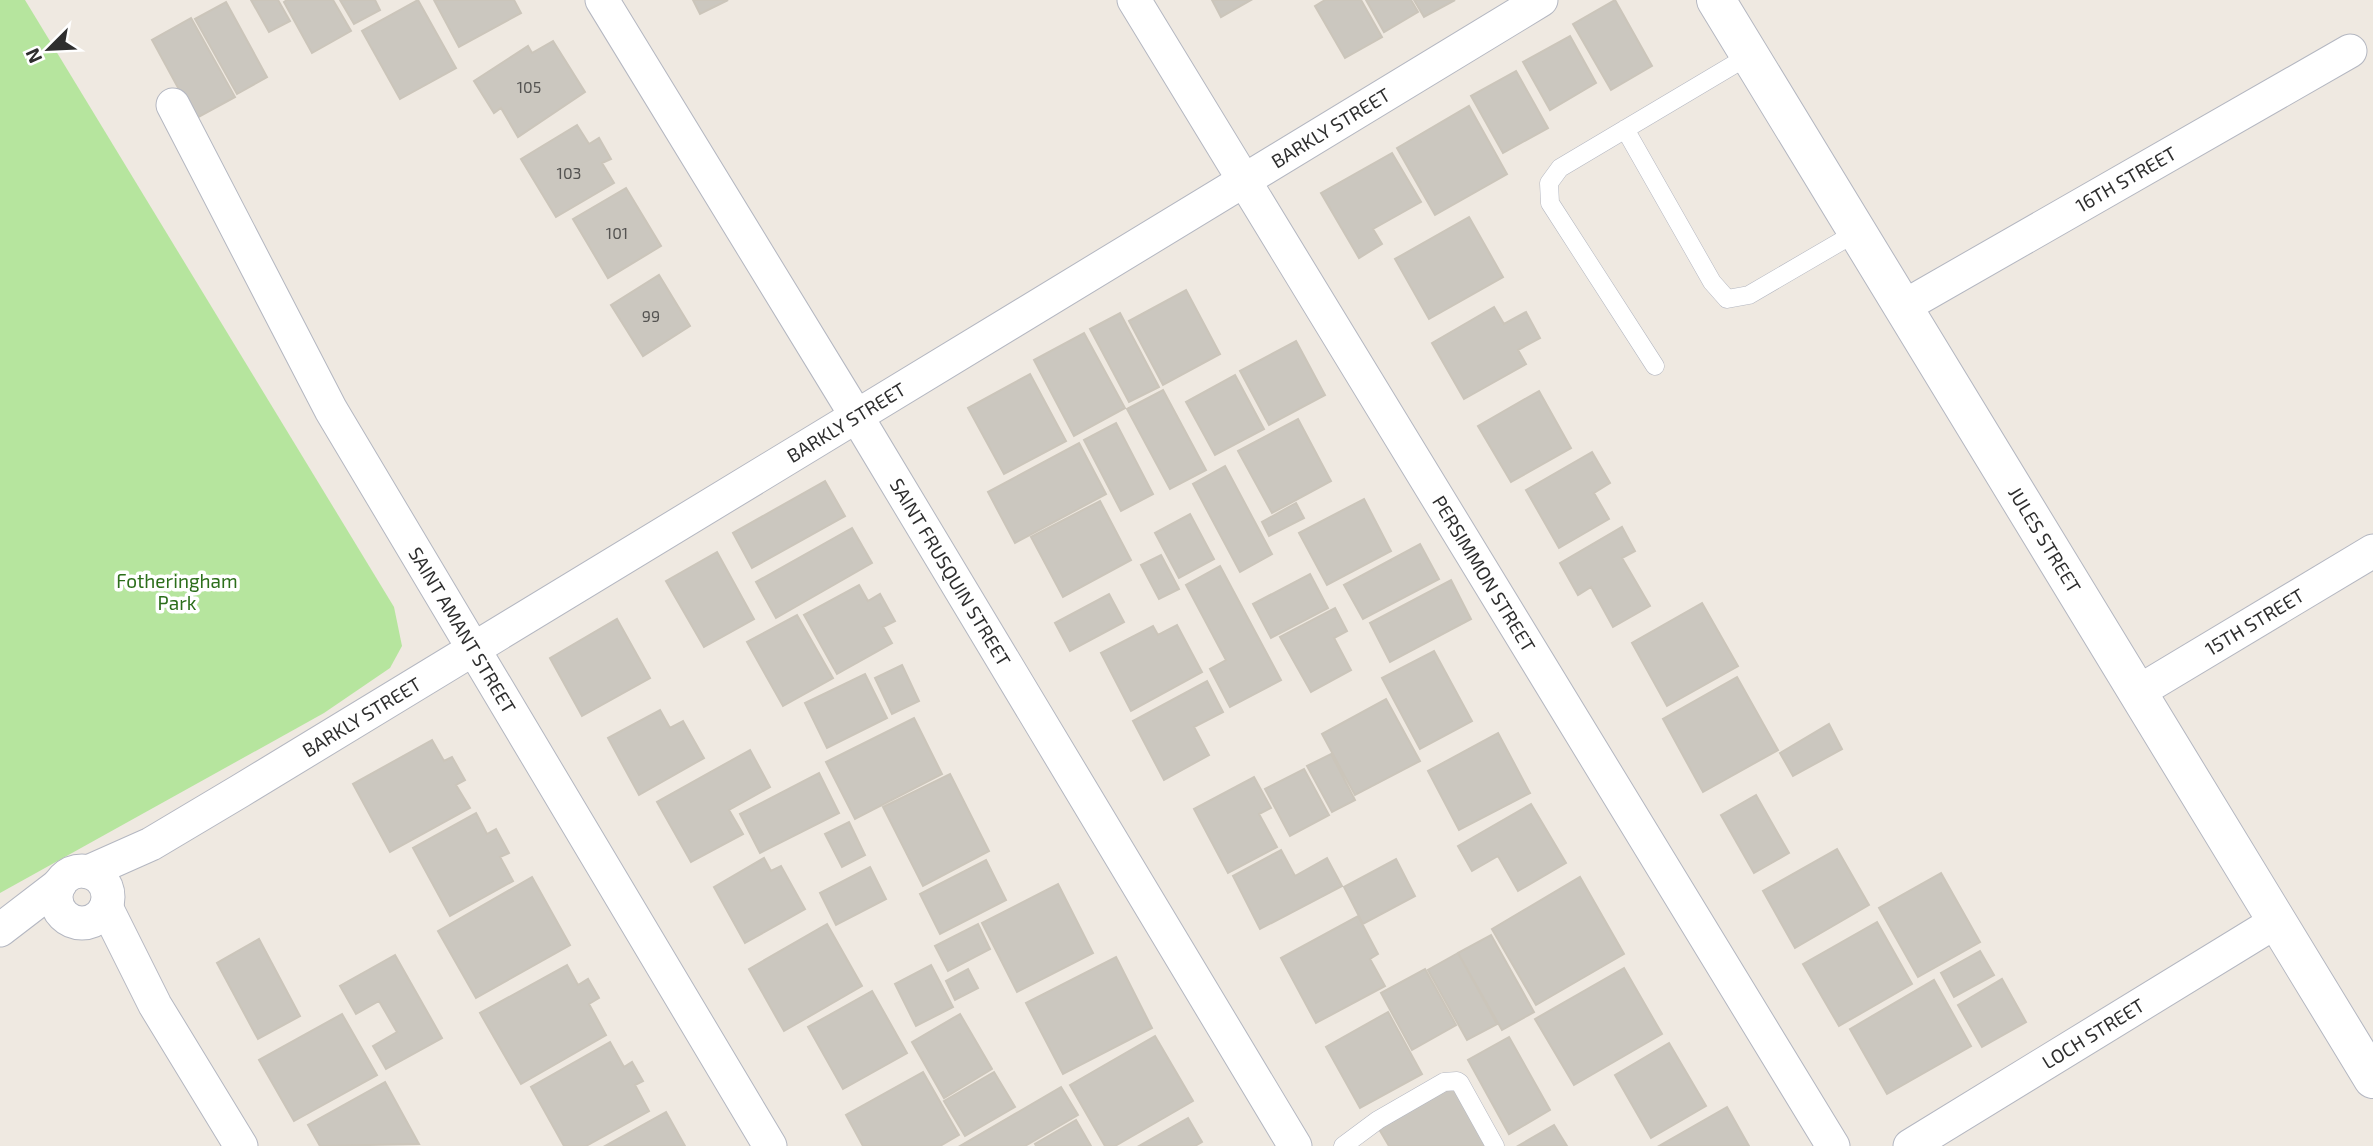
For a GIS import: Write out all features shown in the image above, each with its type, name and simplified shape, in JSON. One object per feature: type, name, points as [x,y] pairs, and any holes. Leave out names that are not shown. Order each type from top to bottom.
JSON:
[{"type":"main road","name":"JULES STREET","points":[[1716,0],[2373,1077]]},
{"type":"street","name":"SAINT FRUSQUIN STREET","points":[[602,0],[857,417],[1295,1146]]},
{"type":"street","name":"PERSIMMON STREET","points":[[1134,0],[1833,1146]]},
{"type":"street","name":"BARKLY STREET","points":[[83,898],[151,844],[1541,0]]},
{"type":"street","name":"16TH STREET","points":[[1903,307],[2350,51]]},
{"type":"street","name":"SAINT AMANT STREET","points":[[173,105],[331,411],[770,1146]]},
{"type":"street","name":"15TH STREET","points":[[2137,692],[2373,551]]},
{"type":"street","points":[[0,931],[83,898],[155,1005],[241,1146]]},
{"type":"street","name":"LOCH STREET","points":[[1910,1146],[2277,921]]},
{"type":"lane","points":[[1655,366],[1550,203],[1549,183],[1560,168],[1750,55]]},
{"type":"lane","points":[[1625,129],[1712,282],[1727,299],[1749,295],[1857,232]]},
{"type":"lane","points":[[1343,1146],[1378,1120],[1452,1080],[1461,1083],[1495,1146]]},
{"type":"green space","name":"Fotheringham Park","points":[[0,0],[25,0],[394,607],[402,646],[390,668],[324,713],[0,893]]},
{"type":"building","points":[[251,0],[278,0],[290,21],[269,32]]},
{"type":"building","points":[[333,0],[351,31],[312,53],[284,2]]},
{"type":"building","points":[[340,0],[375,0],[380,10],[354,24]]},
{"type":"building","points":[[418,0],[456,68],[400,99],[362,31]]},
{"type":"building","points":[[434,0],[514,0],[521,13],[459,47]]},
{"type":"building","points":[[693,0],[728,0],[700,14]]},
{"type":"building","points":[[1212,0],[1251,0],[1221,17]]},
{"type":"building","points":[[1325,0],[1361,0],[1382,37],[1345,58],[1315,6]]},
{"type":"building","points":[[1366,0],[1411,0],[1418,12],[1384,32]]},
{"type":"building","points":[[1414,0],[1455,0],[1424,17]]},
{"type":"building","points":[[1615,0],[1652,66],[1611,90],[1573,24]]},
{"type":"building","points":[[226,2],[267,77],[237,94],[195,19]]},
{"type":"building","points":[[191,18],[235,97],[195,119],[152,40]]},
{"type":"building","points":[[1570,36],[1596,83],[1550,110],[1523,62]]},
{"type":"building","points":[[553,41],[585,92],[518,137],[501,108],[494,113],[474,81],[528,46],[532,53]]},
{"type":"building","points":[[1516,71],[1548,128],[1503,153],[1471,96]]},
{"type":"building","points":[[1469,106],[1507,174],[1435,215],[1397,148]]},
{"type":"building","points":[[577,125],[589,144],[599,138],[611,159],[602,163],[614,183],[556,217],[521,159]]},
{"type":"building","points":[[1392,153],[1421,202],[1373,229],[1382,244],[1359,258],[1321,193]]},
{"type":"building","points":[[626,188],[661,246],[608,278],[573,219]]},
{"type":"building","points":[[1469,217],[1503,277],[1429,319],[1395,259]]},
{"type":"building","points":[[659,275],[690,326],[643,356],[611,305]]},
{"type":"building","points":[[1186,290],[1220,354],[1163,385],[1129,321]]},
{"type":"building","points":[[1494,307],[1504,324],[1526,312],[1540,338],[1518,350],[1526,364],[1464,399],[1432,343]]},
{"type":"building","points":[[1120,313],[1159,387],[1129,402],[1090,329]]},
{"type":"building","points":[[1084,333],[1125,408],[1074,436],[1034,360]]},
{"type":"building","points":[[1296,341],[1325,395],[1269,425],[1240,371]]},
{"type":"building","points":[[1030,374],[1066,441],[1004,474],[968,408]]},
{"type":"building","points":[[1235,375],[1264,429],[1215,455],[1186,402]]},
{"type":"building","points":[[1163,390],[1206,470],[1170,489],[1127,409]]},
{"type":"building","points":[[1539,391],[1571,448],[1511,482],[1478,426]]},
{"type":"building","points":[[1298,419],[1331,481],[1272,513],[1238,451]]},
{"type":"building","points":[[1116,423],[1153,494],[1121,511],[1084,440]]},
{"type":"building","points":[[1079,443],[1106,494],[1015,543],[988,492]]},
{"type":"building","points":[[1592,452],[1610,483],[1594,493],[1609,519],[1559,548],[1526,490]]},
{"type":"building","points":[[1225,466],[1272,554],[1240,572],[1193,484]]},
{"type":"building","points":[[825,481],[845,516],[752,568],[733,533]]},
{"type":"building","points":[[1364,499],[1391,551],[1327,585],[1299,533]]},
{"type":"building","points":[[1100,501],[1131,560],[1063,597],[1031,537]]},
{"type":"building","points":[[1296,503],[1304,518],[1269,536],[1262,522]]},
{"type":"building","points":[[1190,514],[1214,559],[1179,578],[1155,533]]},
{"type":"building","points":[[1622,527],[1635,551],[1622,558],[1650,606],[1613,627],[1591,587],[1578,595],[1560,563]]},
{"type":"building","points":[[852,528],[872,563],[776,618],[756,582]]},
{"type":"building","points":[[1420,544],[1439,579],[1363,619],[1344,585]]},
{"type":"building","points":[[717,552],[754,619],[704,647],[666,581]]},
{"type":"building","points":[[1161,555],[1179,589],[1159,599],[1141,565]]},
{"type":"building","points":[[1220,566],[1281,680],[1230,707],[1210,669],[1226,660],[1186,585]]},
{"type":"building","points":[[1310,574],[1328,608],[1271,638],[1253,604]]},
{"type":"building","points":[[1451,580],[1471,619],[1390,662],[1370,623]]},
{"type":"building","points":[[859,585],[868,601],[880,594],[895,621],[883,627],[892,643],[837,674],[804,615]]},
{"type":"building","points":[[1109,594],[1124,622],[1070,651],[1055,623]]},
{"type":"building","points":[[1702,603],[1738,666],[1667,706],[1632,643]]},
{"type":"building","points":[[1335,608],[1347,631],[1334,638],[1351,670],[1311,692],[1280,637]]},
{"type":"building","points":[[797,615],[833,678],[783,706],[747,642]]},
{"type":"building","points":[[617,619],[650,678],[582,716],[550,658]]},
{"type":"building","points":[[1177,625],[1202,672],[1131,711],[1101,653],[1153,626],[1158,635]]},
{"type":"building","points":[[1434,651],[1472,721],[1420,749],[1382,678]]},
{"type":"building","points":[[902,665],[919,701],[892,714],[875,678]]},
{"type":"building","points":[[865,674],[887,718],[827,748],[805,703]]},
{"type":"building","points":[[1737,677],[1778,750],[1703,792],[1663,719]]},
{"type":"building","points":[[1207,681],[1223,712],[1194,727],[1209,755],[1164,780],[1133,721]]},
{"type":"building","points":[[1386,699],[1420,761],[1355,795],[1322,734]]},
{"type":"building","points":[[660,710],[670,728],[683,721],[704,758],[639,795],[608,738]]},
{"type":"building","points":[[914,718],[942,774],[855,819],[826,762]]},
{"type":"building","points":[[1829,724],[1842,749],[1793,776],[1780,753]]},
{"type":"building","points":[[1498,733],[1530,793],[1459,830],[1428,771]]},
{"type":"building","points":[[432,740],[444,761],[452,757],[465,780],[456,785],[470,808],[390,852],[353,784]]},
{"type":"building","points":[[750,750],[770,787],[729,810],[743,834],[691,862],[657,802]]},
{"type":"building","points":[[1331,754],[1355,800],[1332,812],[1307,766]]},
{"type":"building","points":[[1304,769],[1329,815],[1290,836],[1265,789]]},
{"type":"building","points":[[819,773],[839,813],[760,853],[740,814]]},
{"type":"building","points":[[950,774],[989,851],[923,886],[883,807]]},
{"type":"building","points":[[1254,777],[1271,808],[1259,814],[1277,847],[1228,873],[1194,809]]},
{"type":"building","points":[[1756,795],[1789,853],[1754,873],[1721,815]]},
{"type":"building","points":[[1531,804],[1566,863],[1518,891],[1498,856],[1472,871],[1458,846]]},
{"type":"building","points":[[476,813],[487,834],[496,829],[509,853],[500,857],[513,881],[450,916],[413,848]]},
{"type":"building","points":[[849,822],[865,855],[842,867],[825,834]]},
{"type":"building","points":[[1837,849],[1869,905],[1795,948],[1763,891]]},
{"type":"building","points":[[1281,850],[1295,876],[1327,858],[1342,886],[1260,929],[1233,876]]},
{"type":"building","points":[[764,858],[771,871],[781,866],[805,909],[745,943],[714,887]]},
{"type":"building","points":[[1396,859],[1415,896],[1363,924],[1344,887]]},
{"type":"building","points":[[986,860],[1006,900],[940,934],[920,894]]},
{"type":"building","points":[[870,867],[886,899],[836,925],[820,893]]},
{"type":"building","points":[[1941,873],[1980,942],[1918,977],[1879,908]]},
{"type":"building","points":[[532,877],[570,945],[476,998],[438,931]]},
{"type":"building","points":[[1580,877],[1624,954],[1536,1005],[1492,929]]},
{"type":"building","points":[[1058,884],[1093,953],[1017,992],[982,923]]},
{"type":"building","points":[[1358,916],[1378,954],[1370,959],[1385,986],[1316,1023],[1281,958]]},
{"type":"building","points":[[1877,922],[1912,984],[1839,1026],[1803,964]]},
{"type":"building","points":[[827,924],[862,986],[784,1031],[749,969]]},
{"type":"building","points":[[978,924],[990,949],[948,971],[935,946]]},
{"type":"building","points":[[1491,935],[1534,1012],[1502,1030],[1458,953]]},
{"type":"building","points":[[259,939],[300,1016],[258,1039],[217,963]]},
{"type":"building","points":[[1980,951],[1994,975],[1954,997],[1941,973]]},
{"type":"building","points":[[1458,953],[1497,1024],[1467,1040],[1428,970]]},
{"type":"building","points":[[395,955],[442,1038],[386,1069],[373,1046],[397,1032],[379,1001],[356,1014],[340,986]]},
{"type":"building","points":[[1116,957],[1152,1028],[1063,1074],[1026,1003]]},
{"type":"building","points":[[567,965],[578,985],[588,979],[599,998],[589,1004],[606,1035],[521,1084],[480,1013]]},
{"type":"building","points":[[931,965],[953,1007],[916,1026],[895,984]]},
{"type":"building","points":[[1624,968],[1662,1034],[1574,1085],[1535,1019]]},
{"type":"building","points":[[968,969],[978,988],[955,1000],[946,981]]},
{"type":"building","points":[[1425,969],[1456,1025],[1412,1050],[1381,993]]},
{"type":"building","points":[[2002,979],[2026,1022],[1982,1047],[1958,1005]]},
{"type":"building","points":[[1934,980],[1971,1046],[1887,1094],[1850,1029]]},
{"type":"building","points":[[872,991],[907,1053],[843,1089],[808,1027]]},
{"type":"building","points":[[1388,1012],[1422,1074],[1360,1108],[1326,1047]]},
{"type":"building","points":[[342,1014],[377,1075],[294,1121],[259,1060]]},
{"type":"building","points":[[960,1014],[992,1069],[944,1098],[912,1042]]},
{"type":"building","points":[[1155,1036],[1193,1101],[1115,1146],[1105,1146],[1070,1085]]},
{"type":"building","points":[[1509,1037],[1550,1110],[1509,1134],[1468,1060]]},
{"type":"building","points":[[610,1042],[624,1067],[632,1062],[643,1081],[635,1085],[649,1111],[586,1146],[564,1146],[531,1087]]},
{"type":"building","points":[[1669,1043],[1706,1106],[1651,1138],[1615,1075]]},
{"type":"building","points":[[923,1072],[959,1135],[940,1146],[863,1146],[846,1115]]},
{"type":"building","points":[[994,1072],[1015,1107],[965,1136],[944,1101]]},
{"type":"building","points":[[385,1082],[419,1144],[320,1146],[308,1125]]},
{"type":"building","points":[[1454,1086],[1489,1146],[1389,1146],[1379,1129]]},
{"type":"building","points":[[1061,1087],[1078,1115],[1025,1146],[960,1146]]},
{"type":"building","points":[[1727,1107],[1749,1146],[1659,1146]]},
{"type":"building","points":[[666,1112],[685,1146],[605,1146]]},
{"type":"building","points":[[1188,1118],[1202,1142],[1195,1146],[1139,1146]]},
{"type":"building","points":[[1076,1120],[1091,1146],[1036,1146],[1035,1144]]},
{"type":"building","points":[[1554,1125],[1567,1146],[1518,1146]]}]
